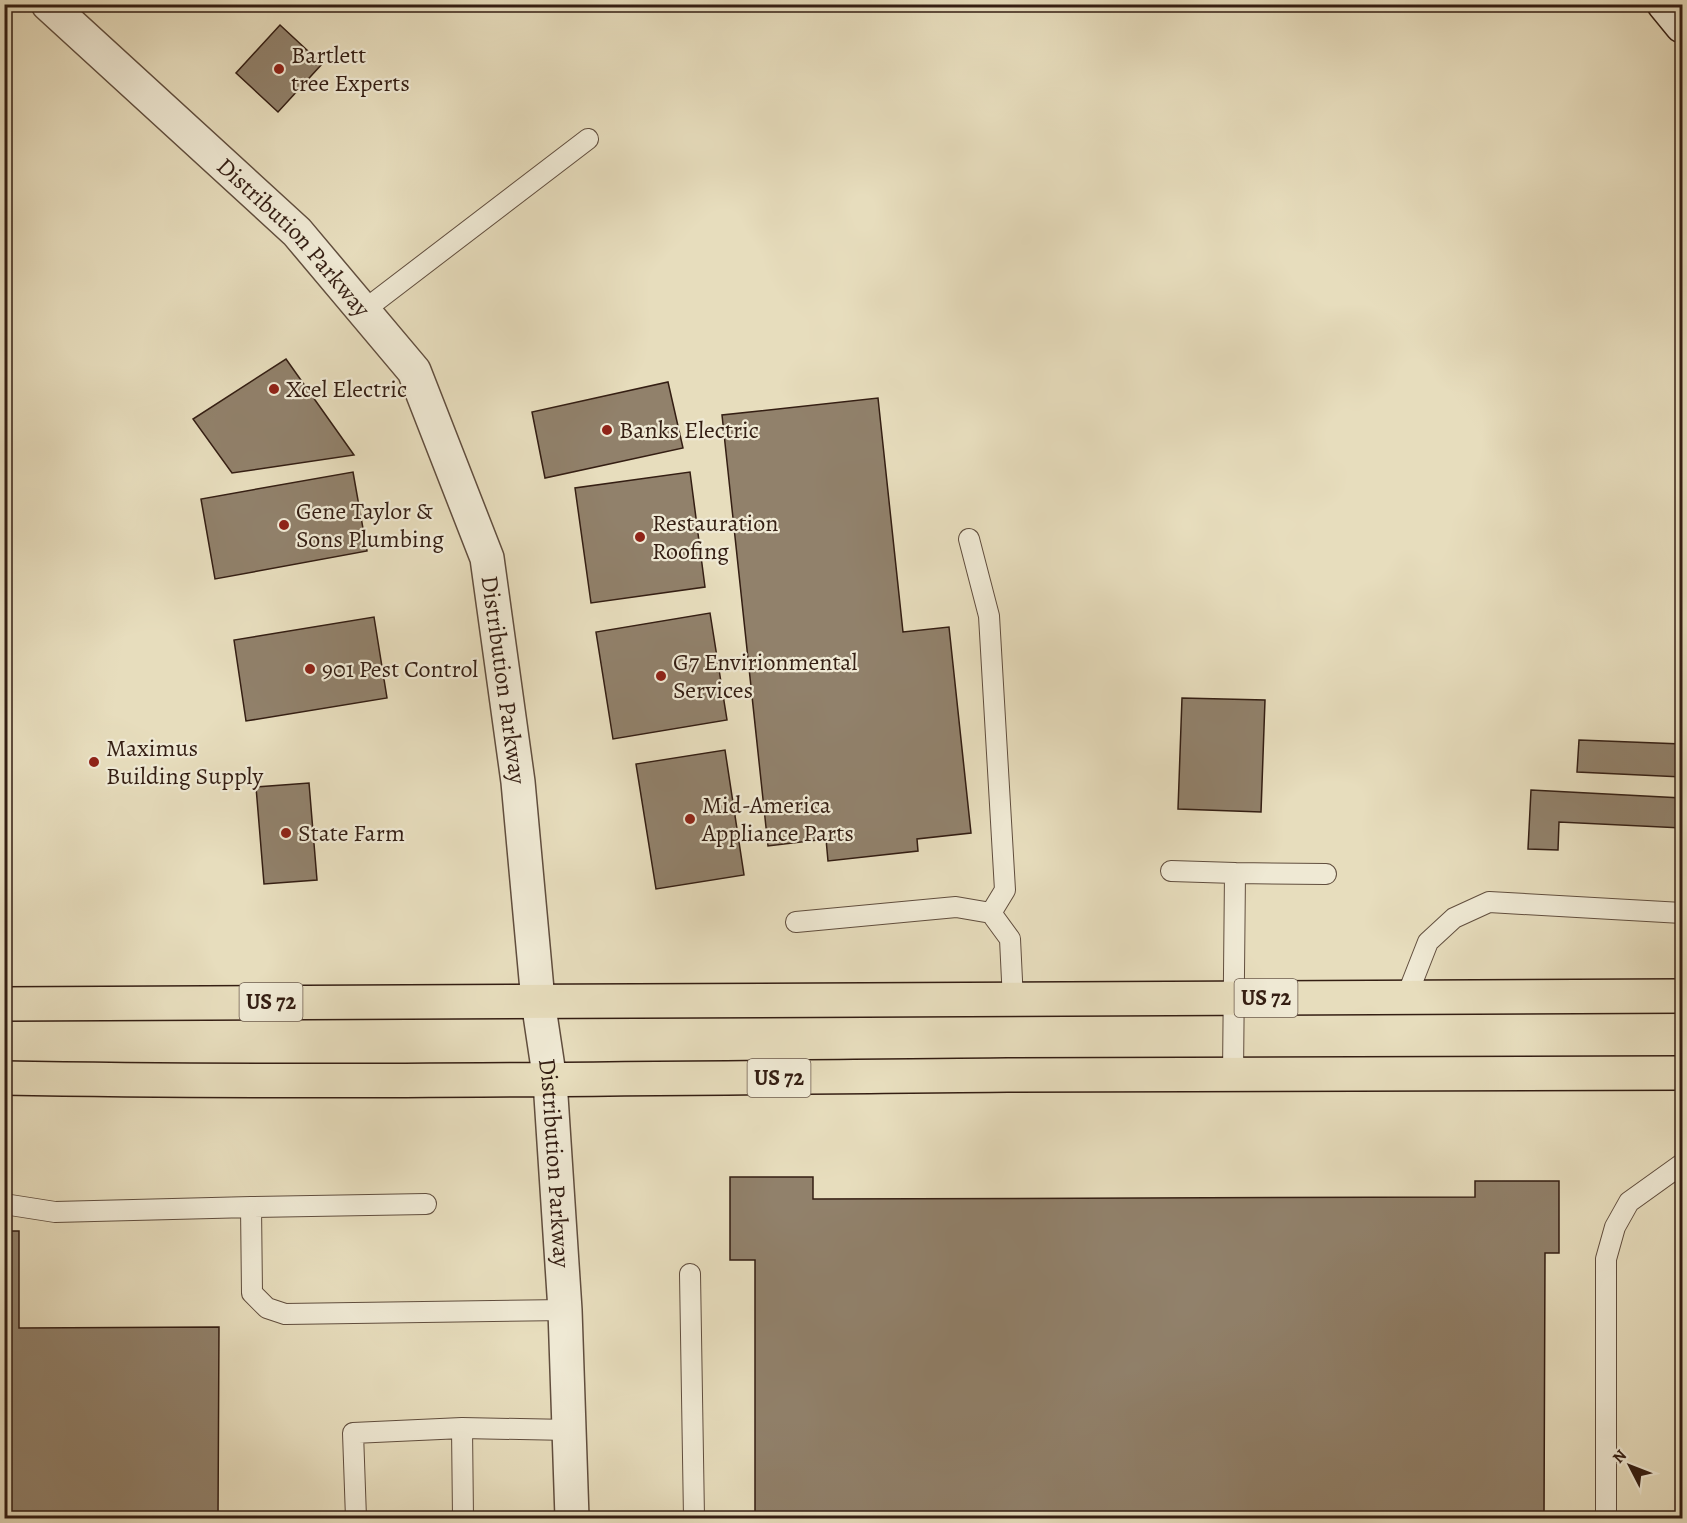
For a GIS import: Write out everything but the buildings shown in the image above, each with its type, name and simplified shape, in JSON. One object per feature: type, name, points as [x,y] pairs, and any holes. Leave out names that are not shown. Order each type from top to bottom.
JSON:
[{"type":"main road","name":"US 72","points":[[4,1004],[1013,1001],[1683,996]]},
{"type":"main road","name":"US 72","points":[[4,1078],[207,1082],[550,1082],[1233,1074],[1683,1073]]},
{"type":"street","name":"Distribution Parkway","points":[[48,4],[297,232],[414,371],[487,558],[518,782],[538,1001],[550,1082],[565,1310],[572,1518]]},
{"type":"street","points":[[1664,4],[1683,26]]},
{"type":"lane","points":[[363,310],[588,139]]},
{"type":"lane","points":[[969,539],[989,616],[1005,890],[991,913]]},
{"type":"lane","points":[[1171,871],[1326,874]]},
{"type":"lane","points":[[1233,1074],[1235,873]]},
{"type":"lane","points":[[1406,998],[1428,942],[1454,918],[1489,902],[1683,913]]},
{"type":"lane","points":[[796,922],[956,907],[991,913],[1010,939],[1013,1001]]},
{"type":"lane","points":[[1606,1518],[1606,1259],[1615,1227],[1629,1202],[1683,1164]]},
{"type":"lane","points":[[4,1204],[55,1212],[426,1204]]},
{"type":"lane","points":[[252,1207],[252,1293],[267,1308],[285,1314],[565,1310]]},
{"type":"lane","points":[[690,1274],[694,1518]]},
{"type":"lane","points":[[462,1428],[463,1518]]},
{"type":"lane","points":[[356,1518],[353,1432],[462,1428],[569,1430]]},
{"type":"place","name":"Bartlett tree Experts","points":[[279,69]]},
{"type":"place","name":"Xcel Electric","points":[[274,389]]},
{"type":"place","name":"Banks Electric","points":[[607,430]]},
{"type":"place","name":"Gene Taylor & Sons Plumbing","points":[[284,525]]},
{"type":"place","name":"Restauration Roofing","points":[[640,537]]},
{"type":"place","name":"901 Pest Control","points":[[310,669]]},
{"type":"place","name":"G7 Envirionmental Services","points":[[661,676]]},
{"type":"place","name":"Maximus Building Supply","points":[[94,762]]},
{"type":"place","name":"Mid-America Appliance Parts","points":[[690,819]]},
{"type":"place","name":"State Farm","points":[[286,833]]}]
